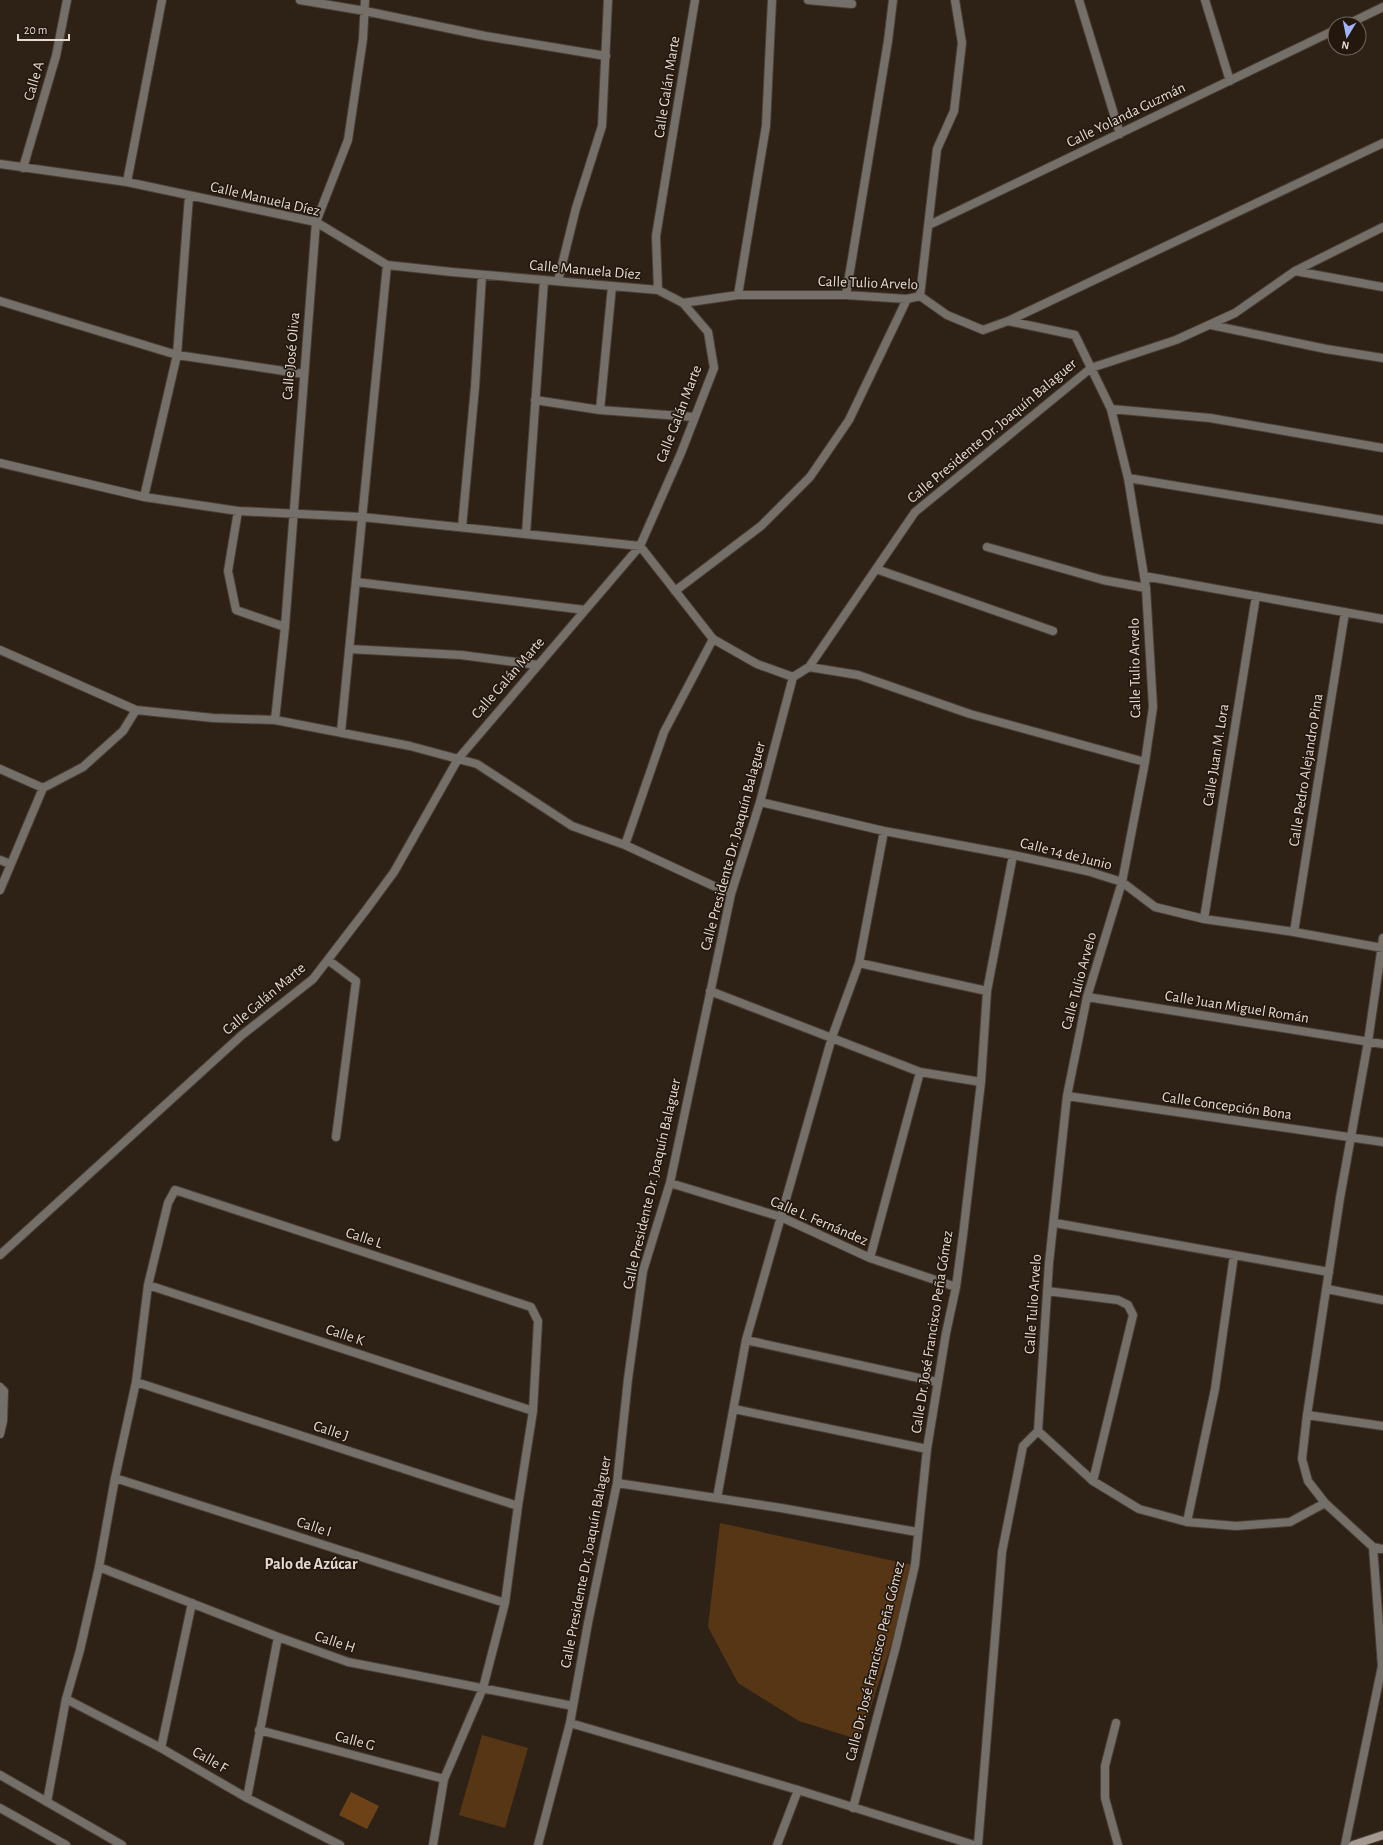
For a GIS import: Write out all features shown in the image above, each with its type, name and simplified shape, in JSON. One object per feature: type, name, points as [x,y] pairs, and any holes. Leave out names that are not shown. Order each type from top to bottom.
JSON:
[{"type":"main road","points":[[1353,1845],[1383,1835]]},
{"type":"street","name":"Calle A","points":[[23,168],[56,56],[67,0]]},
{"type":"street","points":[[127,182],[162,0]]},
{"type":"street","points":[[300,0],[364,11],[485,36],[606,56]]},
{"type":"street","name":"Calle José Oliva","points":[[275,720],[284,627],[316,222],[348,140],[364,39],[365,0]]},
{"type":"street","points":[[558,281],[576,208],[602,126],[608,0]]},
{"type":"street","name":"Calle Galán Marte","points":[[0,1254],[242,1035],[313,979],[394,872],[458,759],[640,546],[681,453],[714,368],[708,332],[683,303],[658,290],[656,236],[695,0]]},
{"type":"street","points":[[738,295],[766,126],[772,0]]},
{"type":"street","points":[[808,0],[852,4]]},
{"type":"street","points":[[846,295],[888,41],[893,0]]},
{"type":"street","points":[[920,296],[937,148],[954,111],[962,43],[955,0]]},
{"type":"street","points":[[1079,0],[1120,134]]},
{"type":"street","points":[[1205,0],[1230,81]]},
{"type":"street","points":[[1364,16],[1383,7]]},
{"type":"street","name":"Calle Yolanda Guzmán","points":[[929,225],[1327,34]]},
{"type":"street","points":[[1008,321],[1383,143]]},
{"type":"street","name":"Calle Manuela Díez","points":[[0,164],[127,182],[316,222],[387,265],[482,275],[658,290]]},
{"type":"street","points":[[144,498],[177,355],[189,196]]},
{"type":"street","name":"Calle Presidente Dr. Joaquín Balaguer","points":[[809,667],[915,512],[1091,368],[1176,340],[1211,325],[1235,313],[1295,271],[1383,227]]},
{"type":"street","points":[[341,732],[387,265]]},
{"type":"street","points":[[1295,271],[1383,287]]},
{"type":"street","points":[[462,527],[475,387],[482,275]]},
{"type":"street","points":[[526,534],[544,280]]},
{"type":"street","points":[[600,410],[612,286]]},
{"type":"street","name":"Calle Tulio Arvelo","points":[[683,303],[738,295],[846,295],[907,299],[920,296],[947,315],[983,330],[1008,321],[1074,335],[1111,409],[1128,478],[1146,588],[1153,708],[1145,762],[1122,882],[1087,997],[1067,1096],[1047,1291],[1038,1431]]},
{"type":"street","points":[[675,591],[761,526],[810,477],[849,420],[907,299]]},
{"type":"street","points":[[0,301],[177,355],[304,374]]},
{"type":"street","points":[[1211,325],[1326,349],[1383,358]]},
{"type":"street","points":[[535,400],[600,410],[694,417]]},
{"type":"street","points":[[1111,409],[1210,418],[1383,448]]},
{"type":"street","points":[[0,463],[144,498],[238,511],[362,518],[640,546],[713,639],[757,664],[793,676],[809,667],[858,675],[970,714],[1145,762]]},
{"type":"street","points":[[1128,478],[1383,520]]},
{"type":"street","points":[[238,511],[228,571],[236,610],[284,627]]},
{"type":"street","points":[[987,547],[1103,580],[1146,588]]},
{"type":"street","points":[[876,569],[1053,631]]},
{"type":"street","points":[[1144,576],[1383,619]]},
{"type":"street","points":[[356,582],[585,610]]},
{"type":"street","name":"Calle Juan M. Lora","points":[[1204,919],[1256,596]]},
{"type":"street","name":"Calle Pedro Alejandro Pina","points":[[1294,932],[1345,612]]},
{"type":"street","points":[[625,845],[664,732],[713,639]]},
{"type":"street","points":[[349,649],[461,655],[538,665]]},
{"type":"street","points":[[0,650],[136,710],[213,718],[275,720],[410,746],[477,764],[572,826],[625,845],[731,894]]},
{"type":"street","name":"Calle Presidente Dr. Joaquín Balaguer","points":[[538,1845],[570,1723],[588,1623],[617,1484],[628,1379],[643,1271],[670,1183],[731,894],[760,802],[793,676]]},
{"type":"street","points":[[0,890],[43,788],[84,767],[123,731],[136,710]]},
{"type":"street","points":[[0,769],[43,788]]},
{"type":"street","name":"Calle 14 de Junio","points":[[760,802],[884,831],[1013,855],[1087,871],[1122,882],[1155,908],[1204,919],[1294,932],[1382,948]]},
{"type":"street","points":[[717,1498],[746,1340],[832,1037],[859,963],[884,831]]},
{"type":"street","name":"Calle Dr. José Francisco Peña Gómez","points":[[853,1808],[896,1646],[915,1565],[917,1532],[927,1449],[956,1287],[981,1082],[987,991],[1013,855]]},
{"type":"street","points":[[0,860],[10,864]]},
{"type":"street","points":[[1383,938],[1368,1042],[1329,1272],[1307,1414],[1302,1459],[1308,1481],[1325,1503],[1373,1547],[1383,1549]]},
{"type":"street","points":[[328,960],[356,981],[336,1137]]},
{"type":"street","points":[[859,963],[987,991]]},
{"type":"street","points":[[710,991],[920,1072],[981,1082]]},
{"type":"street","name":"Calle Juan Miguel Román","points":[[1087,997],[1383,1044]]},
{"type":"street","points":[[870,1258],[920,1072]]},
{"type":"street","name":"Calle Concepción Bona","points":[[1067,1096],[1383,1142]]},
{"type":"street","name":"Calle L. Fernández","points":[[670,1183],[781,1217],[870,1258],[956,1287]]},
{"type":"street","name":"Calle L","points":[[148,1285],[168,1204],[175,1190],[531,1307],[538,1321],[533,1411]]},
{"type":"street","points":[[1055,1224],[1329,1272]]},
{"type":"street","points":[[1187,1522],[1215,1389],[1234,1255]]},
{"type":"street","points":[[47,1802],[66,1699],[80,1650],[99,1567],[115,1478],[136,1382],[148,1285]]},
{"type":"street","name":"Calle K","points":[[148,1285],[533,1411]]},
{"type":"street","points":[[1327,1289],[1383,1300]]},
{"type":"street","points":[[1047,1291],[1118,1300],[1128,1305],[1133,1315],[1094,1481]]},
{"type":"street","points":[[746,1340],[938,1382]]},
{"type":"street","name":"Calle J","points":[[136,1382],[518,1506]]},
{"type":"street","points":[[0,1387],[4,1390],[4,1422],[0,1434]]},
{"type":"street","points":[[734,1408],[927,1449]]},
{"type":"street","points":[[433,1845],[444,1779],[483,1688],[505,1603],[533,1411]]},
{"type":"street","points":[[1307,1414],[1383,1426]]},
{"type":"street","points":[[978,1845],[1002,1552],[1023,1446],[1038,1431],[1094,1481],[1139,1509],[1187,1522],[1236,1526],[1290,1522],[1325,1503]]},
{"type":"street","name":"Calle I","points":[[115,1478],[505,1603]]},
{"type":"street","points":[[617,1484],[717,1498],[917,1532]]},
{"type":"street","points":[[1345,1845],[1382,1666],[1373,1547]]},
{"type":"street","name":"Calle H","points":[[99,1567],[278,1637],[348,1662],[573,1706]]},
{"type":"street","points":[[161,1748],[192,1603]]},
{"type":"street","points":[[247,1798],[278,1637]]},
{"type":"street","name":"Calle F","points":[[66,1699],[161,1748],[247,1798],[340,1845]]},
{"type":"street","points":[[570,1723],[798,1790],[974,1845]]},
{"type":"street","points":[[1116,1723],[1104,1766],[1105,1798],[1118,1845]]},
{"type":"street","name":"Calle G","points":[[259,1730],[444,1779]]},
{"type":"street","points":[[0,1775],[122,1845]]},
{"type":"street","points":[[777,1845],[798,1790]]},
{"type":"street","points":[[0,1808],[66,1845]]},
{"type":"shaded area","points":[[720,1523],[917,1566],[860,1740],[799,1721],[738,1683],[708,1627]]},
{"type":"shaded area","points":[[482,1735],[528,1748],[505,1828],[459,1815]]},
{"type":"building","points":[[351,1792],[379,1806],[367,1829],[339,1815]]},
{"type":"district","name":"Palo de Azúcar","points":[[311,1564]]}]
